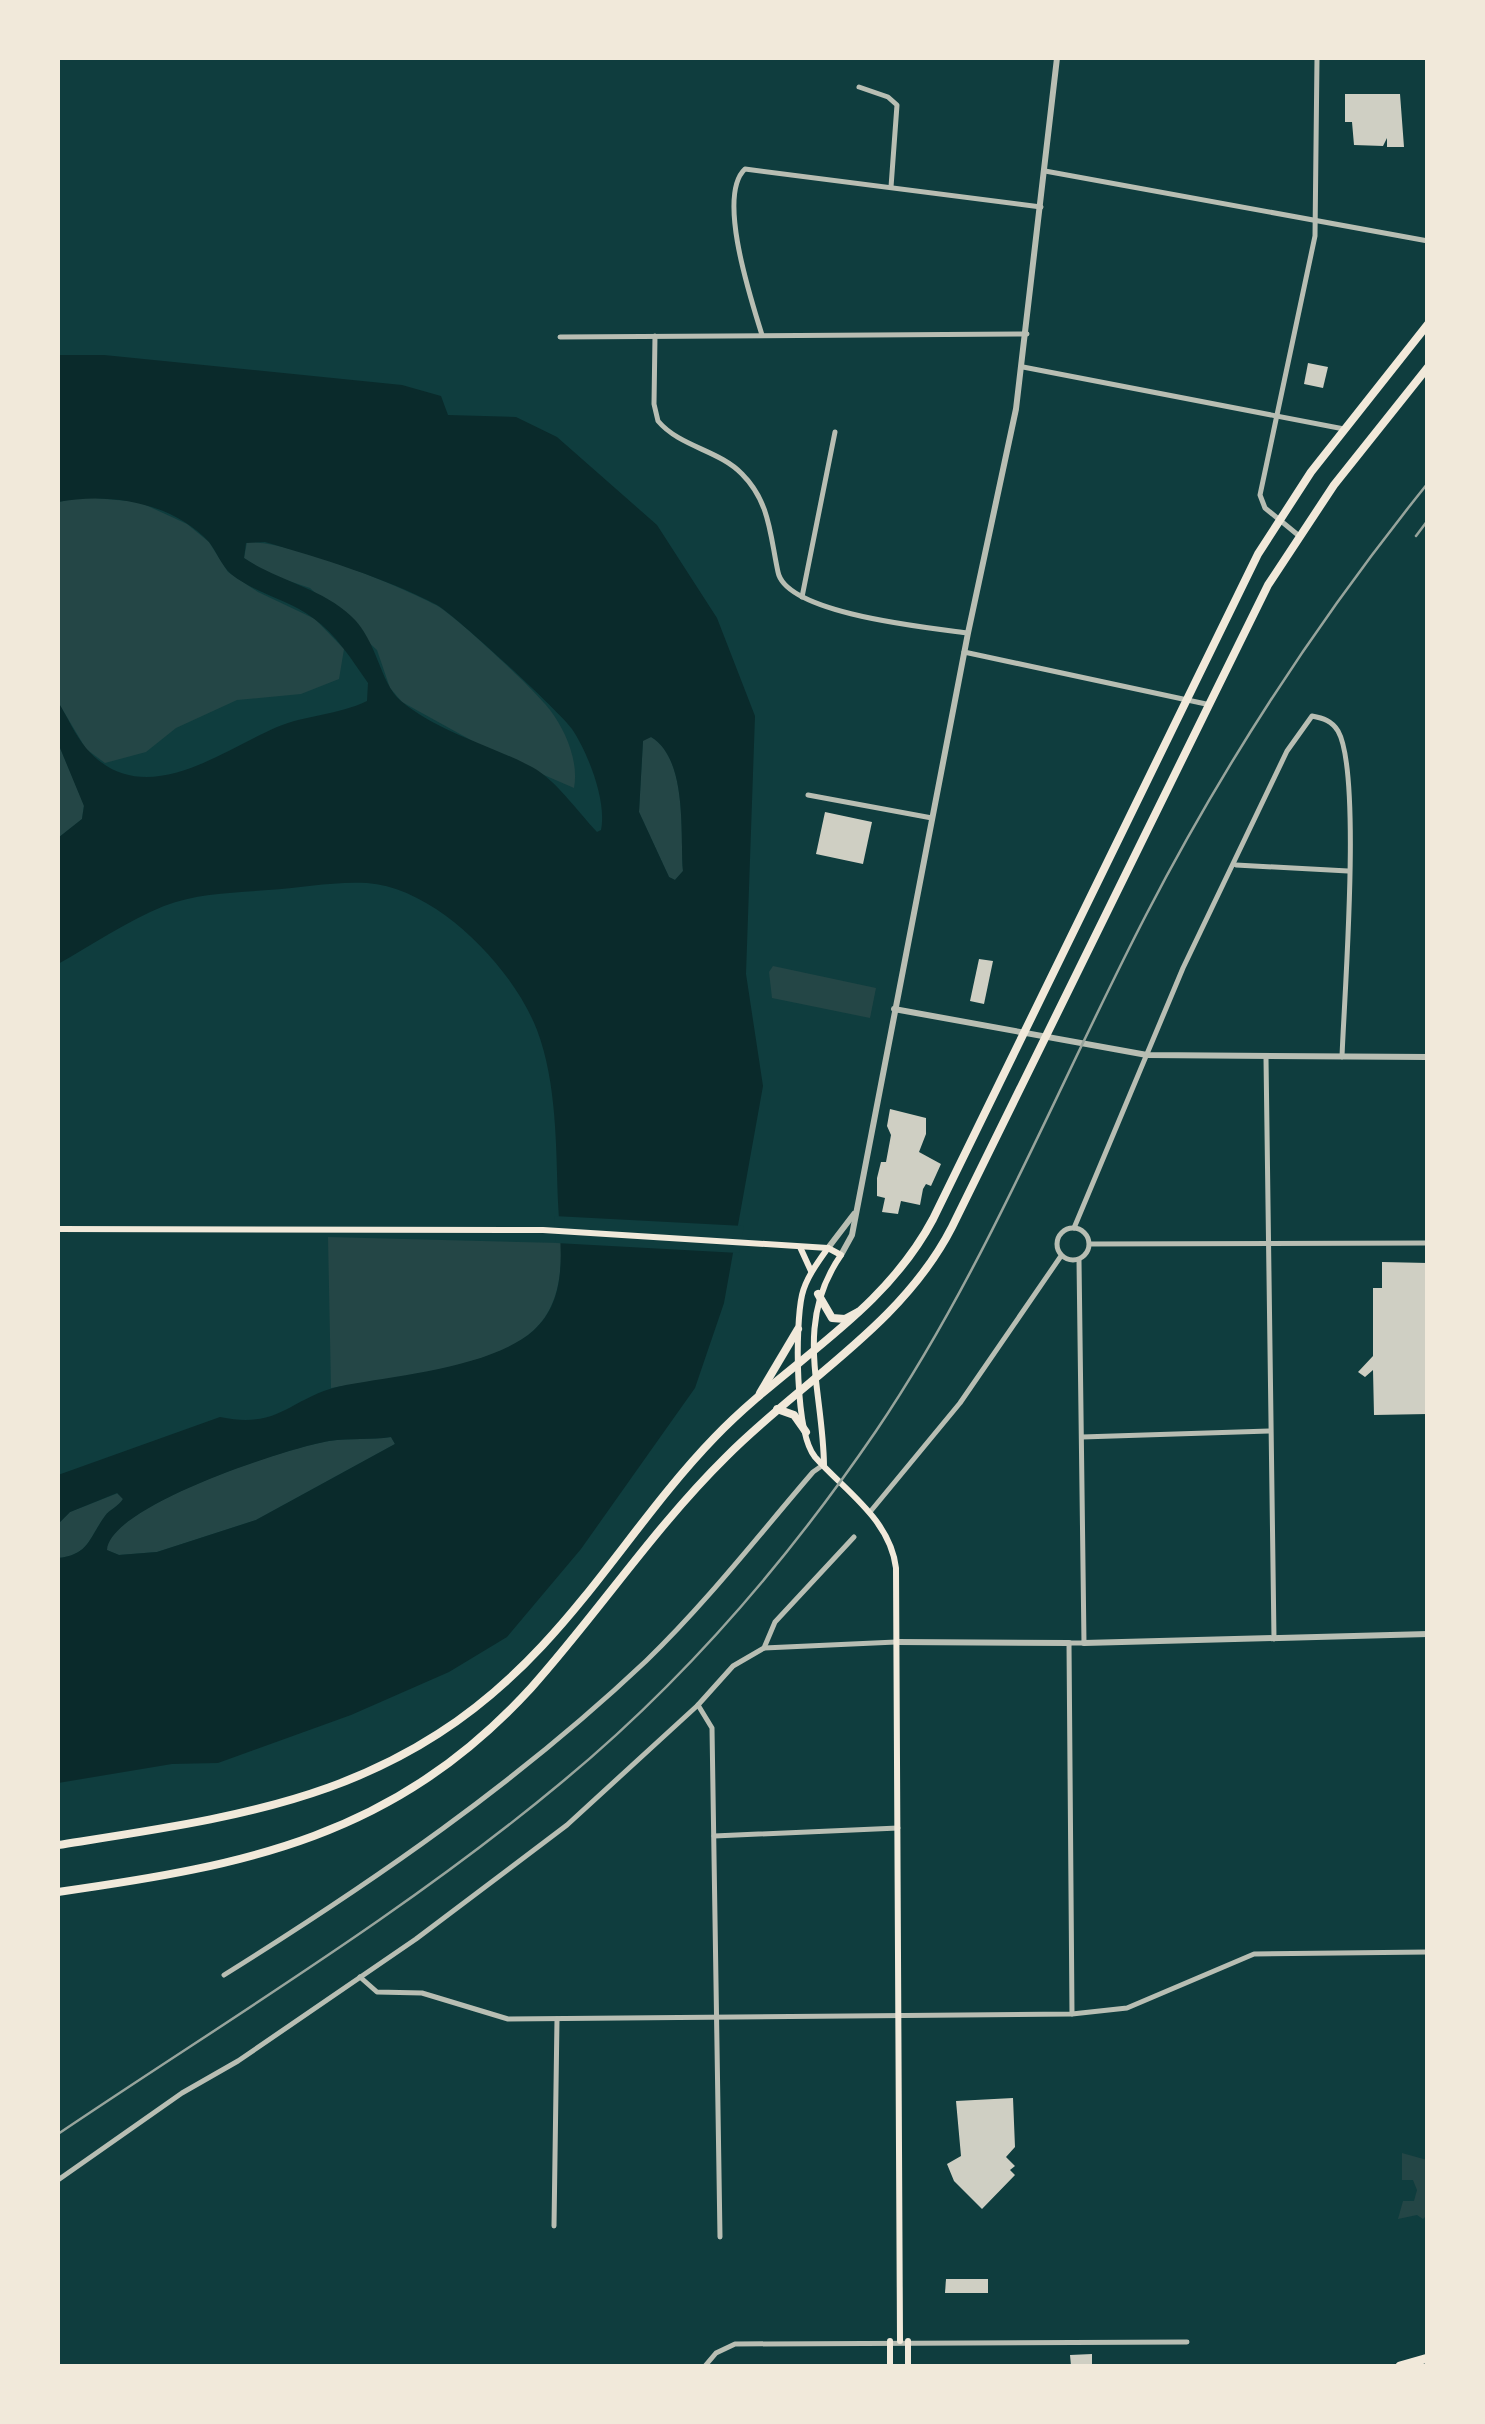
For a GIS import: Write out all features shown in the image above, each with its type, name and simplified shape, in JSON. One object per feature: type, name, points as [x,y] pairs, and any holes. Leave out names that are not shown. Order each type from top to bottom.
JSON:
[{"type":"highway","points":[[58,1845],[184,1827],[277,1807],[363,1776],[424,1744],[487,1699],[543,1646],[696,1458],[758,1396],[866,1308],[926,1231],[1239,589],[1279,519],[1428,324]]},
{"type":"highway","points":[[58,1892],[219,1866],[282,1850],[348,1824],[416,1786],[515,1704],[676,1510],[776,1409],[879,1324],[932,1261],[1206,704],[1298,536],[1428,367]]},
{"type":"highway","points":[[818,1294],[827,1314],[838,1320],[866,1308]]},
{"type":"highway","points":[[758,1396],[798,1329]]},
{"type":"highway","points":[[776,1409],[794,1415],[806,1432]]},
{"type":"highway","points":[[1400,2366],[1428,2358]]},
{"type":"main road","points":[[58,1229],[544,1230],[828,1248],[840,1255],[818,1294],[813,1354],[824,1464]]},
{"type":"main road","points":[[799,1246],[809,1261],[811,1274]]},
{"type":"main road","points":[[828,1248],[802,1291],[798,1329],[806,1432],[810,1448],[870,1512],[894,1557],[904,2341],[908,2366]]},
{"type":"main road","points":[[890,2341],[890,2366]]},
{"type":"street","points":[[840,1255],[852,1235],[1023,367],[1057,58]]},
{"type":"street","points":[[1298,536],[1265,508],[1260,495],[1317,221],[1317,58]]},
{"type":"street","points":[[859,86],[888,96],[897,105],[891,187]]},
{"type":"street","points":[[1045,171],[1428,240]]},
{"type":"street","points":[[762,335],[737,258],[741,172],[1041,206]]},
{"type":"street","points":[[560,337],[1028,334]]},
{"type":"street","points":[[655,336],[654,404],[658,422],[744,476],[764,505],[780,578],[802,597],[854,613],[968,634]]},
{"type":"street","points":[[1023,367],[1344,429]]},
{"type":"street","points":[[802,597],[835,432]]},
{"type":"street","points":[[964,652],[1206,704]]},
{"type":"street","points":[[1074,1228],[1183,968],[1288,751],[1312,716],[1332,724],[1340,734],[1349,825],[1342,1058]]},
{"type":"street","points":[[808,794],[932,818]]},
{"type":"street","points":[[1236,864],[1348,871]]},
{"type":"street","points":[[894,1010],[1147,1055],[1428,1057]]},
{"type":"street","points":[[1266,1058],[1274,1639]]},
{"type":"street","points":[[828,1248],[855,1213]]},
{"type":"street","points":[[870,1512],[960,1403],[1061,1256],[1057,1241],[1066,1229],[1085,1233],[1090,1244]]},
{"type":"street","points":[[1090,1244],[1428,1244]]},
{"type":"street","points":[[1084,1643],[1079,1260],[1090,1244]]},
{"type":"street","points":[[1061,1256],[1079,1260]]},
{"type":"street","points":[[1082,1437],[1270,1431]]},
{"type":"street","points":[[224,1975],[464,1815],[555,1744],[676,1631],[824,1464]]},
{"type":"street","points":[[764,1648],[775,1622],[854,1537]]},
{"type":"street","points":[[58,2180],[360,1977],[566,1825],[698,1704],[733,1666],[764,1648],[897,1642],[1084,1643],[1428,1634]]},
{"type":"street","points":[[1069,1643],[1072,2014]]},
{"type":"street","points":[[698,1704],[712,1728],[720,2236]]},
{"type":"street","points":[[714,1836],[898,1828]]},
{"type":"street","points":[[360,1977],[377,1992],[422,1992],[491,2017],[1072,2014],[1126,2008],[1254,1954],[1428,1952]]},
{"type":"street","points":[[554,2226],[557,2019]]},
{"type":"street","points":[[705,2366],[716,2353],[735,2344],[937,2340],[1186,2342]]},
{"type":"shaded area","points":[[58,355],[104,355],[402,385],[441,396],[448,415],[516,417],[557,437],[657,525],[717,618],[755,716],[746,974],[763,1086],[724,1303],[695,1388],[581,1549],[507,1637],[449,1672],[351,1715],[218,1763],[172,1764],[58,1783],[58,1558],[82,1549],[105,1516],[123,1499],[117,1493],[70,1512],[58,1524],[58,1475],[220,1417],[258,1419],[327,1390],[444,1368],[494,1353],[533,1331],[545,1318],[558,1287],[561,1253],[554,1115],[537,1030],[526,1006],[491,958],[445,915],[420,899],[367,883],[202,896],[150,912],[58,964],[58,838],[82,819],[84,806],[58,743],[58,702],[82,743],[108,767],[131,776],[156,777],[206,762],[288,723],[367,701],[368,683],[321,624],[231,574],[209,542],[177,517],[118,500],[58,502]],"holes":[[[265,542],[396,586],[437,605],[464,626],[572,729],[595,778],[601,830],[597,832],[541,772],[431,721],[401,701],[388,683],[367,637],[351,616],[326,598],[244,558],[246,543]],[[651,737],[663,748],[677,779],[683,871],[675,880],[669,877],[639,812],[643,741]],[[391,1437],[395,1444],[256,1520],[157,1552],[119,1555],[107,1550],[115,1533],[167,1498],[241,1467],[337,1440]]]},
{"type":"shaded area","points":[[84,497],[139,502],[187,524],[209,542],[228,572],[258,592],[315,619],[344,649],[339,679],[301,694],[237,700],[176,728],[146,752],[105,763],[86,749],[58,702],[58,502]]},
{"type":"shaded area","points":[[247,542],[289,548],[343,565],[446,612],[495,654],[550,710],[570,747],[574,788],[498,755],[402,702],[390,688],[377,650],[310,588],[268,574],[244,558]]},
{"type":"shaded area","points":[[651,737],[663,748],[677,779],[683,871],[675,880],[669,877],[639,812],[643,740]]},
{"type":"shaded area","points":[[58,743],[84,805],[82,819],[58,838]]},
{"type":"shaded area","points":[[773,966],[876,988],[870,1018],[772,998],[769,972]]},
{"type":"shaded area","points":[[328,1237],[561,1243],[557,1290],[534,1330],[493,1354],[438,1370],[331,1388]]},
{"type":"shaded area","points":[[391,1437],[395,1444],[256,1520],[157,1552],[119,1555],[106,1550],[115,1533],[137,1515],[203,1481],[307,1446]]},
{"type":"shaded area","points":[[118,1493],[123,1499],[105,1516],[87,1544],[76,1553],[58,1558],[58,1524],[70,1512]]},
{"type":"shaded area","points":[[1402,2153],[1427,2160],[1427,2215],[1423,2219],[1417,2215],[1398,2219],[1403,2201],[1414,2201],[1417,2190],[1413,2180],[1402,2180]]},
{"type":"pier","points":[[554,1216],[744,1226],[739,1253],[556,1243]]},
{"type":"building","points":[[1345,94],[1400,94],[1404,147],[1387,147],[1387,138],[1383,146],[1354,145],[1352,122],[1345,122]]},
{"type":"building","points":[[1308,363],[1328,367],[1323,388],[1304,384]]},
{"type":"building","points":[[825,812],[872,822],[863,864],[816,854]]},
{"type":"building","points":[[979,959],[993,961],[984,1004],[970,1001]]},
{"type":"building","points":[[890,1109],[926,1118],[926,1134],[919,1152],[941,1164],[931,1186],[926,1184],[923,1189],[920,1205],[901,1201],[898,1214],[882,1212],[885,1198],[877,1196],[877,1178],[881,1162],[886,1162],[891,1135],[887,1126]]},
{"type":"building","points":[[1382,1262],[1428,1263],[1428,1414],[1374,1415],[1373,1370],[1365,1377],[1358,1372],[1373,1356],[1373,1288],[1382,1288]]},
{"type":"building","points":[[1013,2098],[1015,2147],[1006,2157],[1015,2166],[1010,2170],[1015,2175],[982,2209],[954,2181],[947,2164],[961,2156],[956,2101]]},
{"type":"building","points":[[946,2279],[988,2279],[988,2293],[945,2293]]},
{"type":"building","points":[[1092,2354],[1092,2366],[1071,2366],[1070,2355]]},
{"type":"railway","points":[[58,2134],[378,1921],[502,1830],[650,1703],[770,1572],[876,1431],[952,1307],[1146,915],[1241,746],[1312,638],[1428,483]]},
{"type":"railway","points":[[1416,536],[1428,520]]}]
